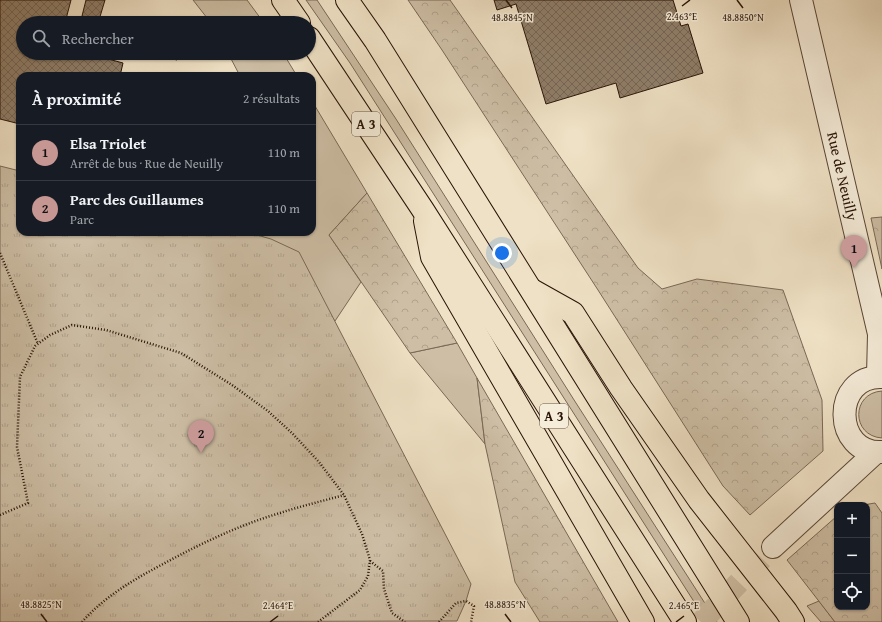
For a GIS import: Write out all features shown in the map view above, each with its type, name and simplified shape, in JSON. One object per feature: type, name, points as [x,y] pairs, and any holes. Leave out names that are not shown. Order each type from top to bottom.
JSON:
[{"type":"highway","points":[[283,0],[294,16]]},
{"type":"highway","points":[[347,0],[375,40],[738,622]]},
{"type":"highway","name":"A 3","points":[[316,49],[423,210],[685,622]]},
{"type":"highway","points":[[423,210],[432,257],[643,622]]},
{"type":"highway","points":[[529,289],[573,313],[621,388],[699,500],[792,618]]},
{"type":"street","name":"Rue de Neuilly","points":[[801,0],[879,334],[880,376],[865,380],[848,396],[844,408],[844,422],[848,432],[857,443],[868,450],[879,452]]},
{"type":"street","name":"Rue de Neuilly","points":[[773,547],[879,452]]},
{"type":"path","points":[[0,253],[38,344]]},
{"type":"path","points":[[0,515],[28,503],[17,447],[20,377],[35,346],[50,335],[72,325],[106,330],[181,353],[232,385],[268,411],[294,434],[314,456],[344,495],[362,534],[370,560],[368,576],[360,590],[318,622]]},
{"type":"path","points":[[82,622],[107,598],[146,573],[197,546],[241,526],[279,513],[344,495]]},
{"type":"path","points":[[370,560],[384,571],[384,589],[392,613],[405,622]]},
{"type":"path","points":[[439,622],[456,603],[466,601],[474,606],[471,622]]},
{"type":"green space","points":[[193,0],[247,0],[259,16],[206,16]]},
{"type":"green space","points":[[306,0],[317,0],[396,119],[717,622],[707,622],[350,63]]},
{"type":"green space","points":[[408,0],[450,0],[638,268],[662,289],[697,279],[783,290],[822,400],[823,451],[750,515],[723,486],[598,290]]},
{"type":"green space","points":[[232,60],[287,60],[295,72],[238,72]]},
{"type":"green space","points":[[316,108],[367,193],[329,235],[361,282],[335,321],[262,236],[316,236]]},
{"type":"green space","points":[[0,166],[16,170],[16,236],[260,236],[271,239],[299,252],[471,584],[466,601],[457,621],[0,622]]},
{"type":"green space","points":[[367,193],[457,343],[410,353],[329,235]]},
{"type":"green space","points":[[882,217],[882,269],[871,218]]},
{"type":"green space","points":[[457,343],[477,378],[485,444],[410,353]]},
{"type":"green space","points":[[477,378],[618,622],[540,622],[515,582],[485,444]]},
{"type":"green space","points":[[882,391],[882,438],[872,435],[865,430],[860,423],[859,414],[860,406],[865,399],[872,394]]},
{"type":"green space","points":[[875,503],[882,513],[882,622],[835,622],[787,560],[834,519],[834,610],[870,610],[870,504]]},
{"type":"green space","points":[[819,601],[835,622],[821,622],[807,606]]},
{"type":"building","points":[[0,0],[71,0],[67,16],[16,16],[16,60],[112,60],[123,63],[121,72],[16,72],[16,123],[0,119]]},
{"type":"building","points":[[86,0],[105,0],[100,16],[82,16]]},
{"type":"building","points":[[494,0],[673,0],[681,26],[688,24],[703,73],[620,98],[616,83],[546,104],[516,4],[497,10]]},
{"type":"tunnel","points":[[701,622],[773,547]]},
{"type":"place","name":"Elsa Triolet","points":[[854,268]]},
{"type":"place","name":"Parc des Guillaumes","points":[[201,453]]}]
